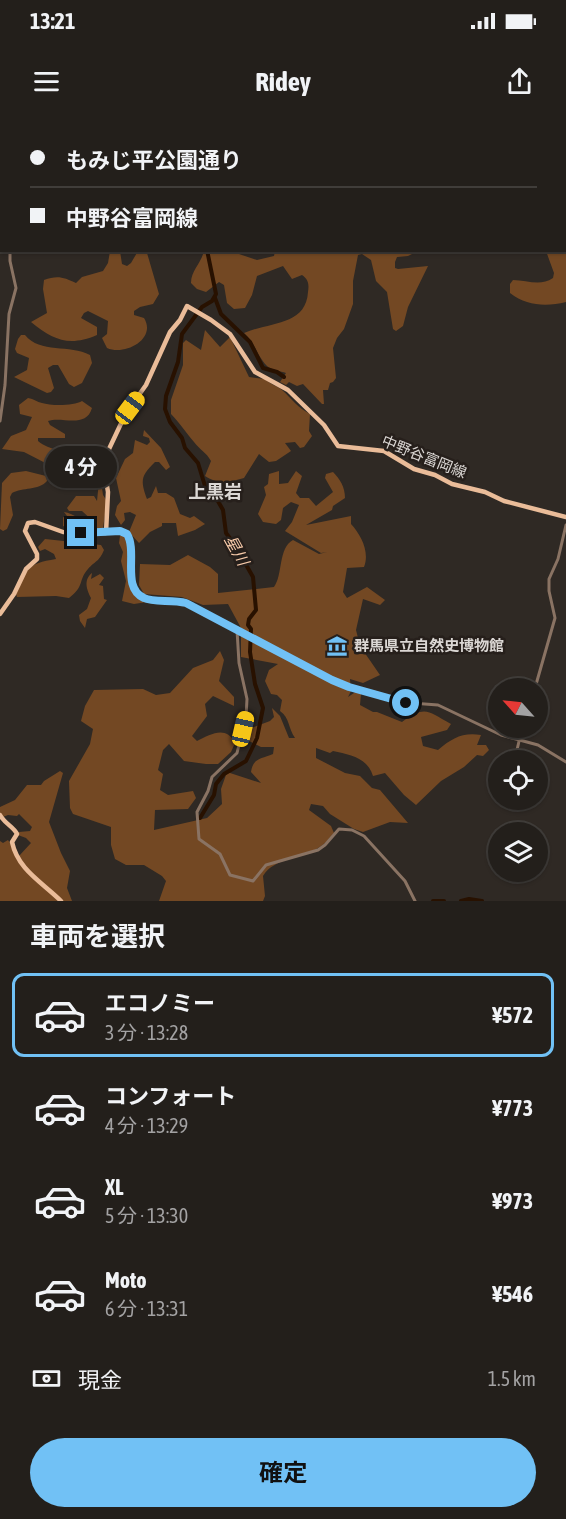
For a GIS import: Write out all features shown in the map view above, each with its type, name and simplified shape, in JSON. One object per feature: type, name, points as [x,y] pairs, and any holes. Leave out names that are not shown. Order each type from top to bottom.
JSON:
[{"type":"main road","name":"中野谷富岡線","points":[[106,533],[108,492],[106,480],[109,449],[125,416],[146,386],[170,332],[187,306],[230,334],[255,372],[285,387],[324,424],[338,446],[384,451],[414,469],[452,484],[482,491],[504,501],[566,517]]},
{"type":"main road","points":[[0,614],[11,599],[26,569],[37,559],[37,554],[25,531],[28,523],[35,522],[63,532],[106,533]]},
{"type":"main road","points":[[0,815],[3,822],[16,830],[17,834],[12,842],[21,863],[29,874],[61,901]]},
{"type":"street","points":[[0,422],[5,385],[9,314],[16,288],[10,252]]},
{"type":"street","points":[[538,678],[554,624],[555,612],[549,591],[549,579],[558,559],[566,525]]},
{"type":"street","points":[[106,533],[122,531],[129,537],[132,582],[138,595],[148,600],[169,599],[186,603],[340,684],[398,702],[438,705],[501,735],[538,744],[566,762]]},
{"type":"street","points":[[237,630],[239,663],[248,699],[246,717],[239,749],[212,777],[208,791],[197,812],[199,839],[220,854],[230,875],[253,881],[266,865],[318,850],[339,829],[352,830],[364,836],[405,881],[414,899]]},
{"type":"street","points":[[516,750],[518,740]]},
{"type":"shaded area","points":[[110,252],[120,252],[122,264],[127,266],[137,252],[147,253],[159,294],[153,304],[134,311],[134,315],[144,318],[147,326],[143,339],[137,344],[122,350],[107,348],[102,338],[107,334],[108,321],[88,311],[81,318],[97,327],[97,335],[78,341],[54,337],[31,322],[47,313],[43,289],[44,280],[60,277],[76,283],[82,277],[103,271],[108,263]]},
{"type":"shaded area","points":[[203,252],[233,252],[257,260],[274,256],[275,252],[416,252],[408,256],[397,257],[395,268],[428,266],[408,307],[403,326],[396,331],[393,329],[387,292],[376,281],[371,260],[362,254],[358,255],[353,281],[353,304],[344,329],[333,348],[336,378],[330,383],[328,390],[323,390],[324,404],[322,404],[303,384],[297,386],[289,382],[286,385],[280,382],[286,373],[267,366],[244,333],[285,321],[301,311],[306,303],[308,292],[306,279],[302,275],[292,279],[283,266],[257,276],[252,295],[245,308],[234,309],[227,303],[224,285],[219,282],[206,292],[197,289],[191,283]]},
{"type":"shaded area","points":[[546,252],[566,252],[566,302],[551,305],[530,303],[510,293],[510,284],[513,280],[538,283],[553,278],[554,273]]},
{"type":"shaded area","points":[[205,330],[220,347],[230,337],[249,377],[265,379],[310,414],[309,431],[312,436],[304,447],[300,448],[295,442],[285,443],[291,451],[276,461],[269,462],[259,454],[244,478],[220,482],[205,476],[211,461],[171,414],[171,400],[183,365],[183,343],[186,340],[201,350]]},
{"type":"shaded area","points":[[21,335],[25,335],[39,345],[74,350],[90,355],[92,363],[82,383],[74,387],[69,384],[58,365],[48,368],[54,388],[51,392],[47,393],[14,377],[27,370],[29,358],[17,353],[15,349]]},
{"type":"shaded area","points":[[28,398],[40,403],[57,405],[82,401],[92,408],[85,418],[79,420],[48,421],[50,425],[65,434],[65,438],[38,438],[38,441],[64,453],[72,460],[75,465],[70,472],[59,470],[24,452],[2,449],[11,436],[26,430],[32,417],[20,414],[19,405]]},
{"type":"shaded area","points":[[144,430],[161,448],[170,467],[166,470],[159,462],[155,462],[144,475],[143,487],[147,499],[151,497],[156,486],[158,493],[166,493],[174,498],[180,514],[190,518],[194,516],[205,524],[178,536],[176,523],[162,523],[162,526],[150,532],[139,543],[129,532],[136,515],[130,512],[124,513],[125,520],[121,525],[115,515],[121,501],[116,478],[125,459],[133,453],[135,440],[147,445],[150,442],[149,438],[143,436]]},
{"type":"shaded area","points":[[26,471],[46,476],[47,481],[35,488],[12,493],[10,497],[13,515],[7,529],[3,531],[0,529],[2,483],[11,473]]},
{"type":"shaded area","points":[[279,471],[279,484],[288,483],[296,471],[302,476],[296,493],[300,498],[309,498],[316,506],[333,492],[325,478],[326,474],[333,472],[338,477],[345,498],[333,506],[332,510],[306,525],[351,516],[351,524],[364,544],[366,561],[364,567],[347,568],[343,592],[347,598],[367,587],[385,600],[380,605],[363,599],[356,630],[360,646],[380,675],[363,683],[350,679],[351,691],[348,697],[357,691],[361,694],[360,705],[402,722],[416,713],[426,712],[451,724],[447,730],[421,737],[423,746],[438,750],[458,737],[475,734],[481,735],[477,745],[486,745],[489,750],[483,756],[477,755],[464,767],[441,781],[416,805],[385,773],[373,776],[367,765],[357,758],[316,748],[316,758],[345,773],[360,776],[372,788],[380,790],[408,823],[390,822],[363,832],[330,814],[323,806],[311,804],[309,810],[331,826],[334,833],[314,850],[274,865],[268,870],[263,876],[265,896],[263,901],[159,901],[166,881],[162,876],[144,865],[126,865],[115,859],[111,845],[111,827],[73,814],[70,808],[69,781],[90,744],[93,729],[81,721],[85,706],[94,690],[143,689],[156,695],[170,693],[193,668],[213,660],[220,651],[224,660],[219,681],[234,697],[234,706],[213,696],[205,704],[207,716],[192,736],[197,741],[213,734],[223,733],[231,737],[235,743],[231,752],[218,764],[184,761],[169,744],[163,750],[158,770],[163,774],[160,790],[168,795],[193,791],[196,798],[188,809],[155,810],[154,830],[207,818],[222,804],[221,789],[227,772],[261,783],[251,772],[252,767],[258,760],[273,754],[274,747],[261,747],[247,740],[249,729],[270,721],[274,717],[272,708],[280,716],[289,738],[295,738],[286,717],[280,711],[282,700],[277,695],[271,694],[265,681],[269,670],[278,664],[241,657],[241,628],[228,604],[203,605],[182,597],[144,594],[139,585],[140,564],[170,565],[188,555],[218,574],[218,593],[274,587],[285,549],[293,540],[319,554],[327,552],[321,553],[285,531],[292,522],[299,505],[291,502],[283,508],[281,520],[276,524],[263,522],[258,514],[266,495],[264,487],[268,484],[269,474]]},
{"type":"shaded area","points":[[99,481],[101,481],[103,495],[107,501],[103,528],[100,531],[63,526],[63,517],[67,516],[64,512],[90,524],[94,522],[82,511],[69,511],[67,508],[76,496],[94,496],[97,501]]},
{"type":"shaded area","points":[[120,536],[125,536],[129,540],[131,590],[141,600],[147,602],[134,604],[122,601],[126,581],[121,561],[123,552],[119,543]]},
{"type":"shaded area","points":[[45,539],[101,545],[104,550],[99,559],[90,566],[77,590],[69,598],[17,597],[16,594],[23,578],[33,565],[56,559],[54,554],[45,549],[40,551],[38,547]]},
{"type":"shaded area","points":[[92,573],[91,579],[100,574],[104,578],[99,585],[103,586],[104,599],[107,600],[95,617],[87,619],[85,628],[79,615],[87,609],[91,598],[87,588],[87,579]]},
{"type":"shaded area","points":[[60,771],[63,773],[49,822],[70,871],[67,888],[72,901],[0,901],[0,841],[3,843],[8,840],[19,856],[31,843],[18,835],[19,832],[30,831],[32,827],[19,814],[0,816],[0,807],[15,800],[27,785],[41,785]]},
{"type":"waterway","name":"星川","points":[[200,818],[214,795],[216,784],[224,774],[246,761],[257,738],[263,708],[255,684],[250,652],[251,629],[248,625],[249,619],[256,610],[253,577],[237,555],[235,545],[226,533],[223,510],[215,496],[205,486],[198,463],[185,448],[182,438],[170,422],[165,409],[166,396],[178,362],[182,334],[202,307],[212,301],[216,294],[207,252]]},
{"type":"waterway","points":[[215,298],[221,314],[250,342],[263,368],[277,372],[284,377]]},
{"type":"waterway","points":[[461,901],[469,899],[482,901]]},
{"type":"waterway","points":[[433,901],[444,901]]},
{"type":"place","name":"群馬県立自然史博物館","points":[[337,646]]},
{"type":"district","name":"上黒岩","points":[[215,492]]},
{"type":"route","points":[[81,533],[120,531],[127,534],[131,548],[132,582],[137,593],[143,598],[148,600],[169,599],[186,603],[332,680],[406,703]]}]
